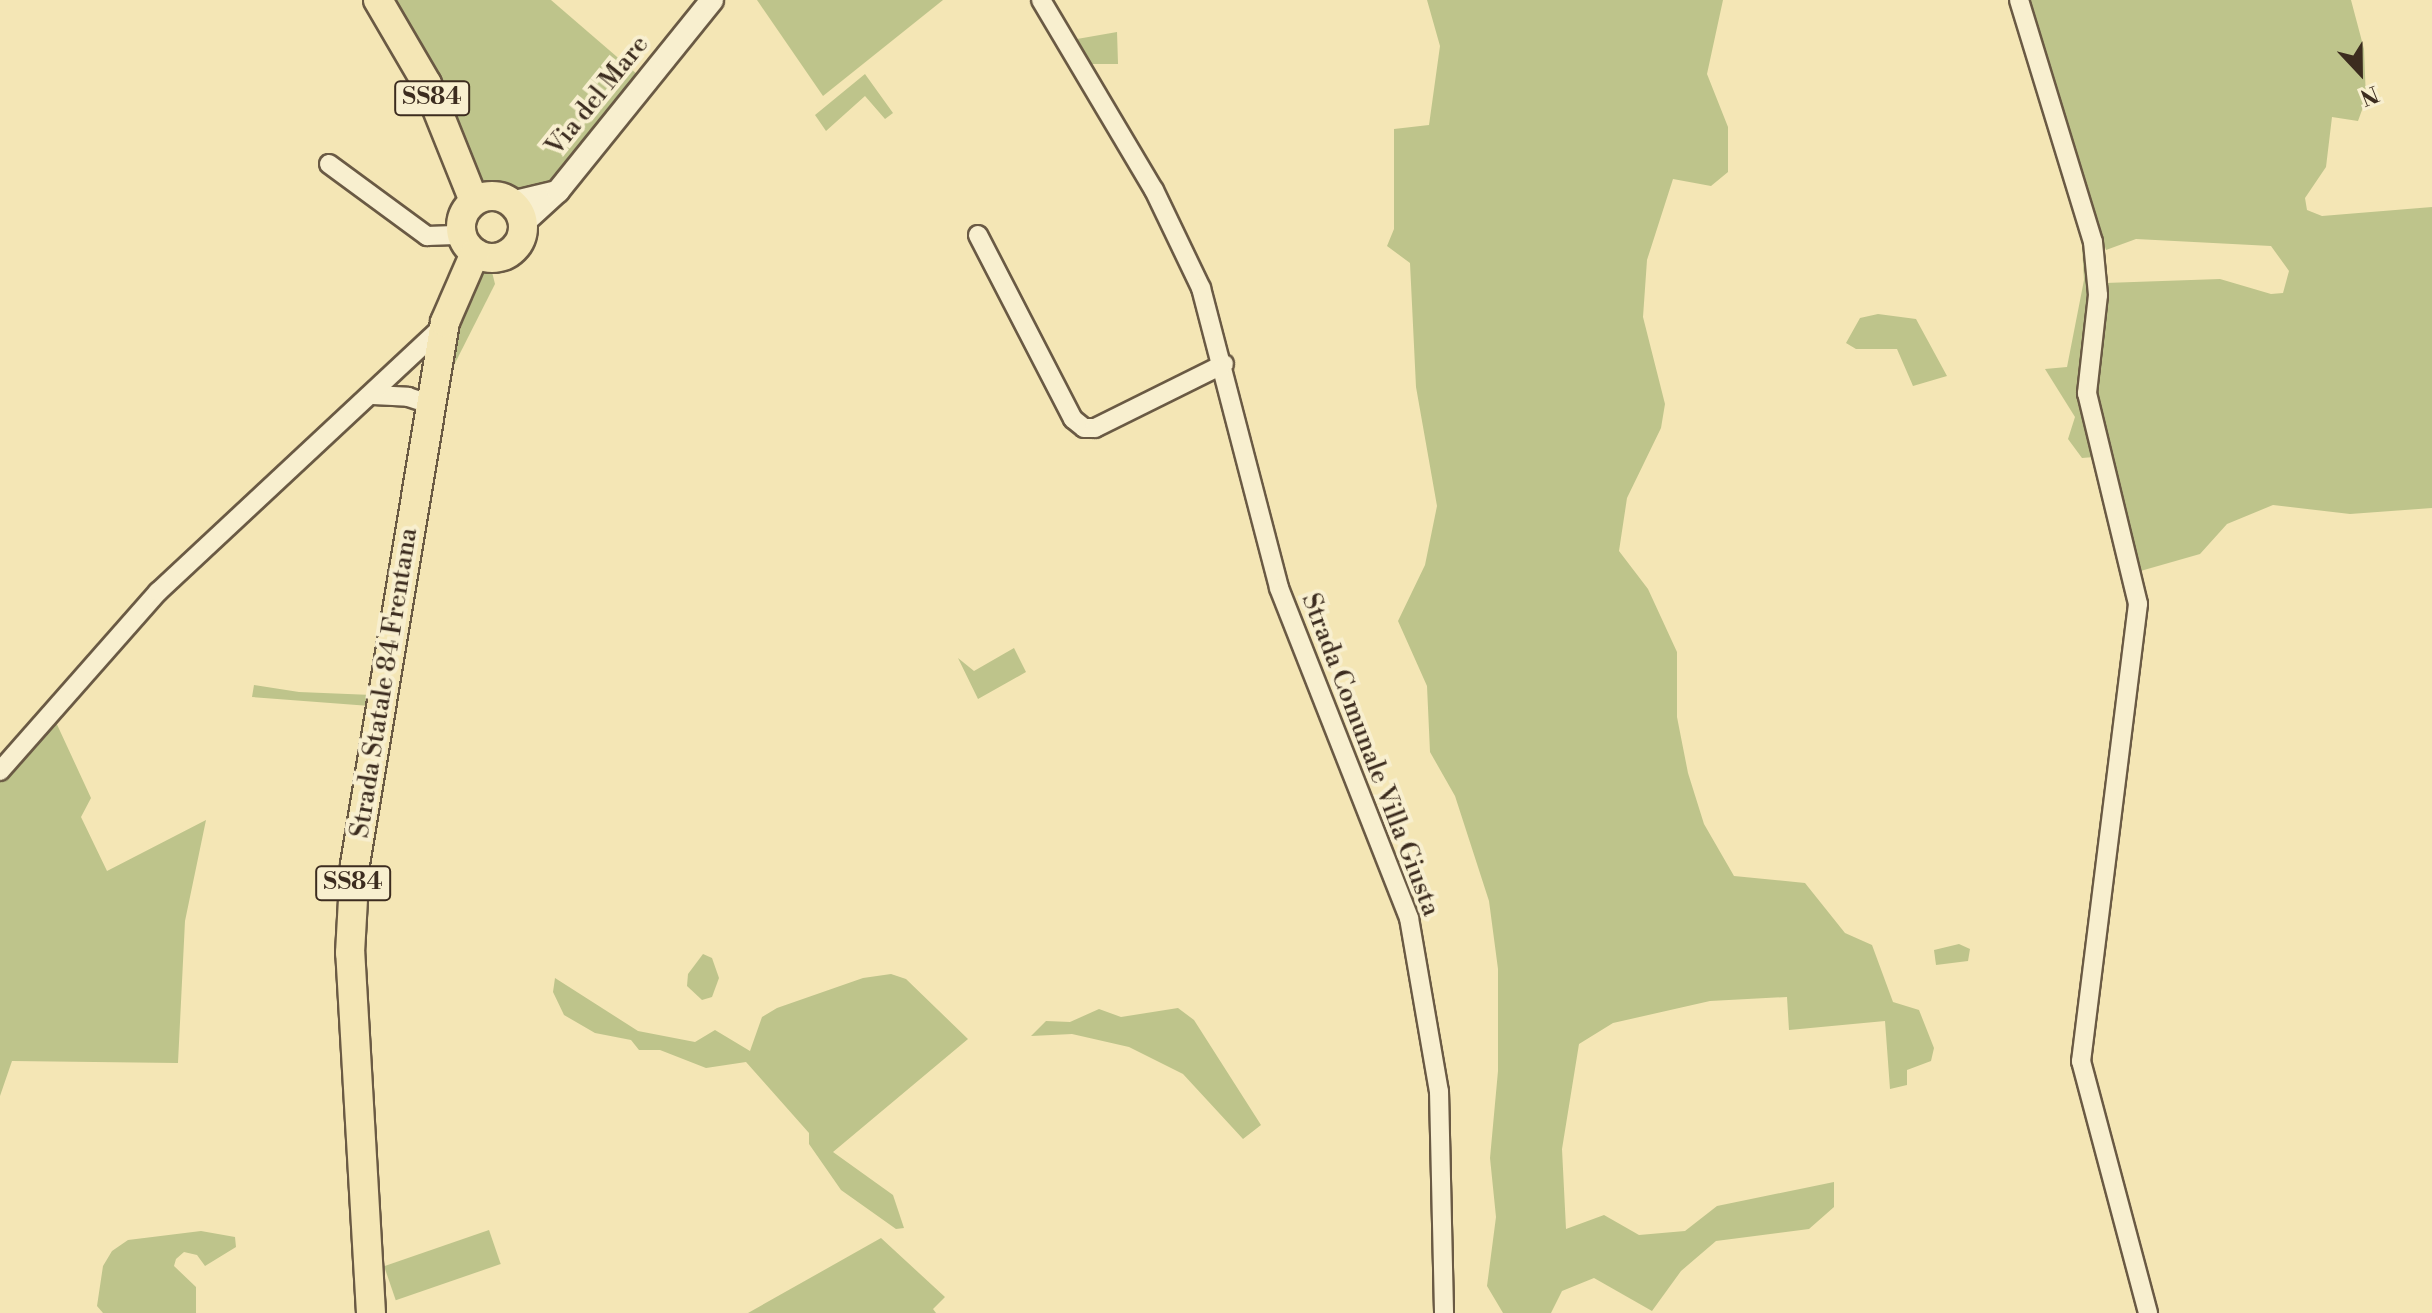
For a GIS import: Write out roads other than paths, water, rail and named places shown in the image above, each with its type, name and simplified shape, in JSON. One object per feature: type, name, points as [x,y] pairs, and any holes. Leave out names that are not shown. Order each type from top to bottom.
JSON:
[{"type":"main road","name":"SS84","points":[[378,0],[427,84],[474,201]]},
{"type":"main road","points":[[491,196],[517,213],[520,239],[509,253],[492,258],[468,244],[461,220],[474,201],[491,196]]},
{"type":"main road","name":"Strada Statale 84 Frentana","points":[[371,1313],[357,1110],[352,900],[445,322],[468,244]]},
{"type":"street","name":"Via del Mare","points":[[517,213],[558,191],[712,0]]},
{"type":"street","name":"Strada Comunale Villa Giusta","points":[[1041,0],[1186,253],[1224,364],[1279,588],[1409,918],[1439,1091],[1444,1313]]},
{"type":"street","points":[[2019,0],[2093,242],[2098,295],[2087,393],[2138,604],[2081,1061],[2148,1313]]},
{"type":"street","points":[[329,164],[427,236],[468,244]]},
{"type":"street","points":[[978,235],[1073,419],[1084,428],[1095,428],[1224,364]]},
{"type":"street","points":[[0,771],[158,592],[373,395],[445,322]]},
{"type":"street","points":[[373,395],[408,397],[433,405]]}]
